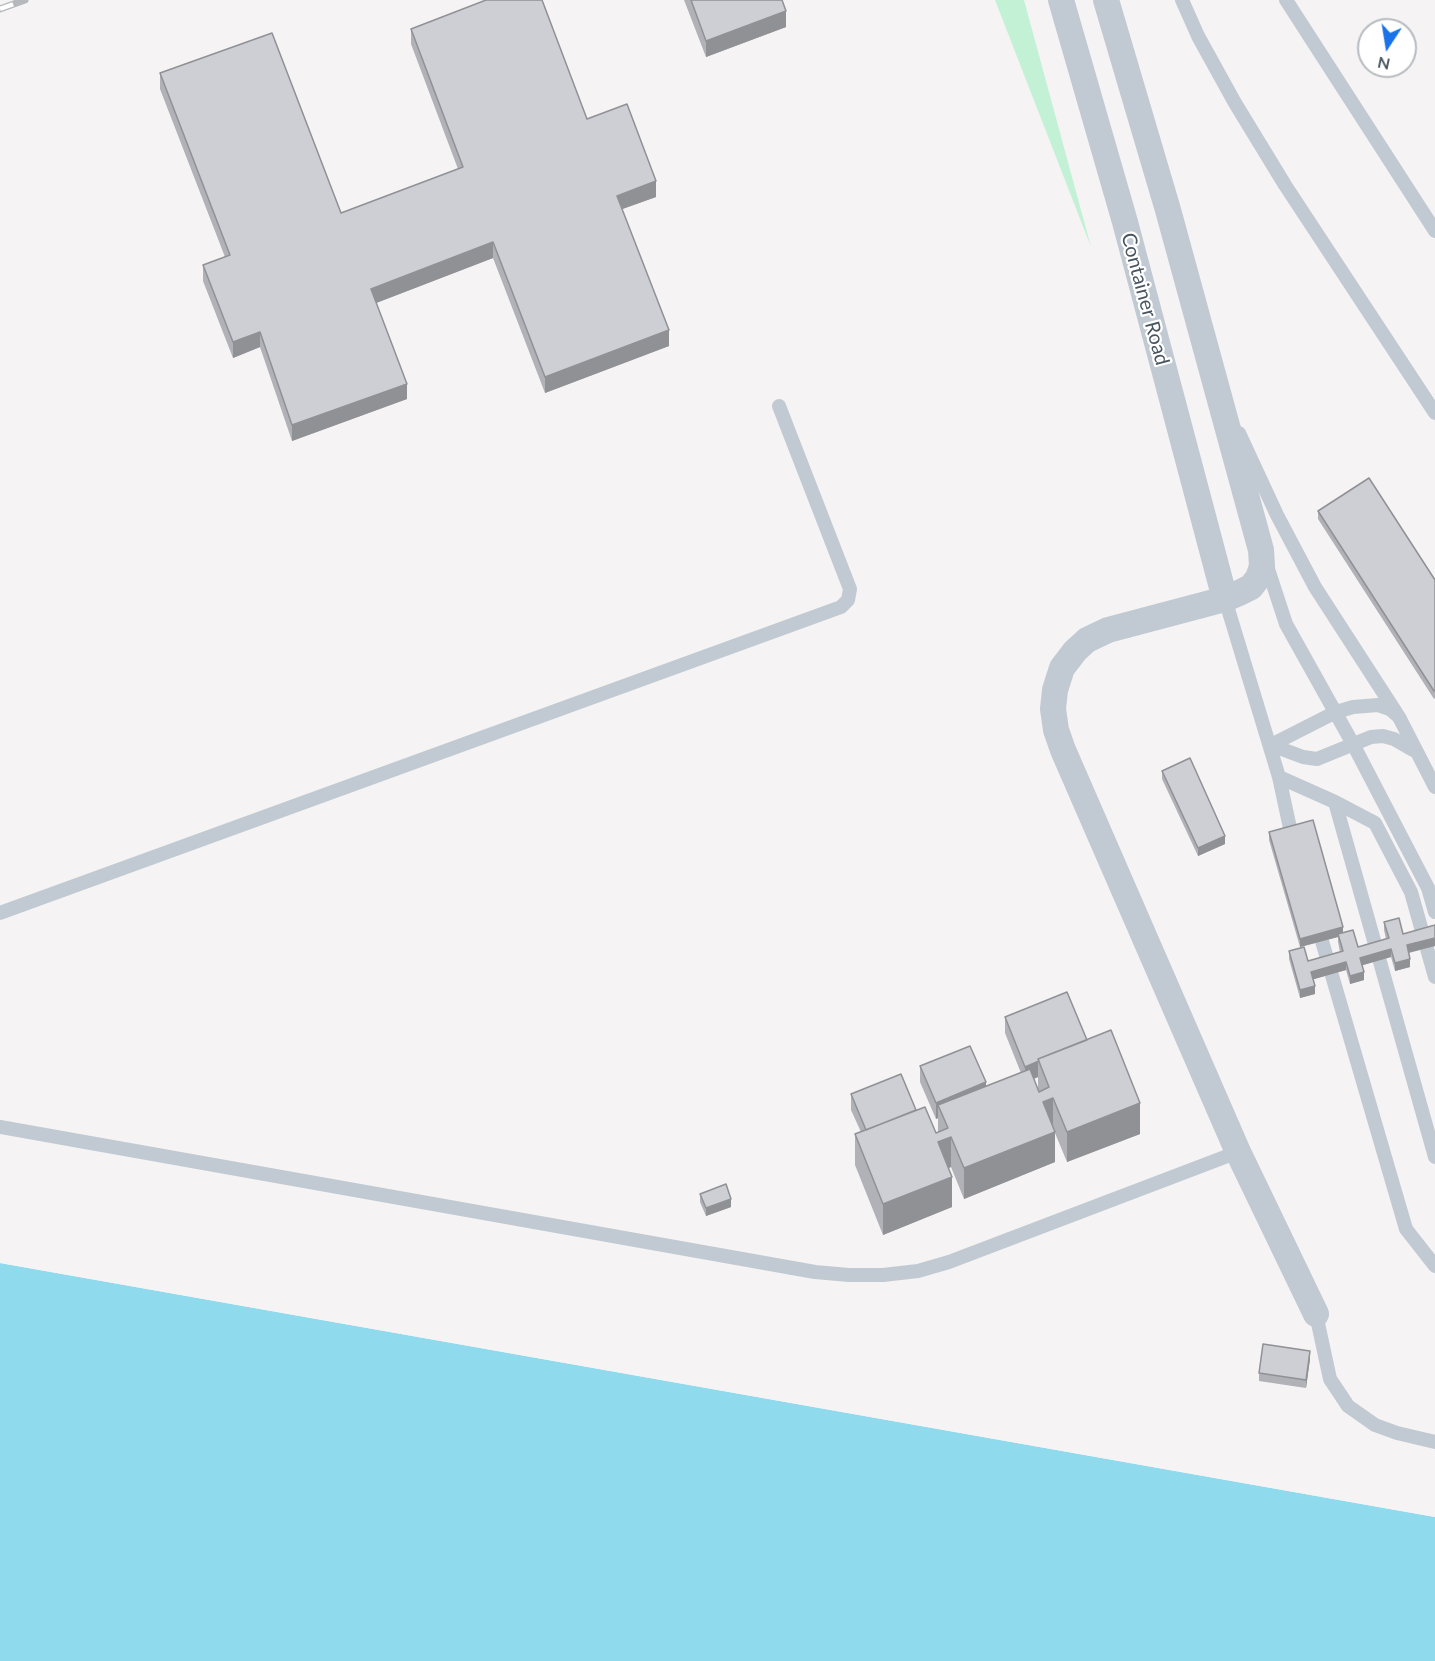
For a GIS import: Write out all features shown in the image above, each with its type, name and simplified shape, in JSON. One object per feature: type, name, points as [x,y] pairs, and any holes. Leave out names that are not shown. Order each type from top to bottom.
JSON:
[{"type":"street","name":"Container Road","points":[[1061,0],[1125,222],[1225,598]]},
{"type":"street","points":[[1106,0],[1168,210],[1262,550],[1262,566],[1251,588],[1225,598],[1108,630],[1087,640],[1074,651],[1062,668],[1055,690],[1053,710],[1056,730],[1238,1152],[1316,1314]]},
{"type":"lane","points":[[1182,0],[1198,36],[1235,103],[1285,185],[1435,413]]},
{"type":"lane","points":[[1286,0],[1435,231]]},
{"type":"lane","points":[[1214,376],[1276,515],[1315,587],[1399,717],[1435,788]]},
{"type":"lane","points":[[0,913],[841,607],[848,600],[850,589],[779,406]]},
{"type":"lane","points":[[1262,550],[1286,624],[1336,712],[1428,888],[1435,912]]},
{"type":"lane","points":[[1225,598],[1271,745],[1290,832],[1297,853]]},
{"type":"lane","points":[[1271,745],[1336,712],[1353,707],[1378,705],[1399,717]]},
{"type":"lane","points":[[1271,745],[1303,758],[1317,759],[1371,737],[1383,736],[1394,739],[1415,751]]},
{"type":"lane","points":[[1279,777],[1375,823],[1411,892],[1435,977]]},
{"type":"lane","points":[[1335,802],[1435,1157]]},
{"type":"lane","points":[[1315,916],[1406,1229],[1435,1266]]},
{"type":"lane","points":[[0,1127],[815,1272],[849,1275],[883,1275],[918,1270],[949,1262],[1238,1152]]},
{"type":"lane","points":[[1316,1314],[1330,1379],[1348,1406],[1375,1425],[1435,1442]]},
{"type":"green space","points":[[995,0],[1024,0],[1091,247]]},
{"type":"water","points":[[0,1263],[1435,1517],[1435,1661],[0,1661]]},
{"type":"pier","points":[[1,1260],[1435,1514],[1435,1517],[0,1263]]},
{"type":"building","points":[[486,0],[542,0],[587,119],[627,104],[656,181],[617,196],[669,330],[545,377],[493,242],[371,289],[407,384],[292,425],[260,332],[233,342],[203,265],[230,255],[160,73],[272,33],[341,213],[463,167],[411,29]]},
{"type":"building","points":[[691,0],[782,0],[786,11],[706,41]]},
{"type":"building","points":[[1369,478],[1435,580],[1434,691],[1318,511]]},
{"type":"building","points":[[1190,758],[1225,836],[1198,848],[1162,771]]},
{"type":"building","points":[[1313,820],[1343,927],[1300,939],[1269,832]]},
{"type":"building","points":[[1399,918],[1403,934],[1435,925],[1435,938],[1407,945],[1410,959],[1395,963],[1391,949],[1360,958],[1364,972],[1350,976],[1346,962],[1311,972],[1315,986],[1300,990],[1289,951],[1304,947],[1308,961],[1343,951],[1338,934],[1353,930],[1358,947],[1389,938],[1384,922]]},
{"type":"building","points":[[1067,992],[1087,1040],[1038,1059],[1039,1061],[1025,1067],[1005,1017]]},
{"type":"building","points":[[1111,1030],[1140,1103],[1067,1132],[1053,1098],[1043,1102],[1055,1132],[964,1168],[951,1137],[938,1142],[952,1177],[883,1204],[855,1134],[925,1107],[936,1133],[948,1128],[938,1105],[1030,1069],[1039,1092],[1049,1087],[1038,1059]]},
{"type":"building","points":[[970,1046],[986,1082],[936,1103],[920,1066]]},
{"type":"building","points":[[901,1074],[916,1110],[866,1130],[851,1094]]},
{"type":"building","points":[[726,1184],[731,1199],[706,1208],[700,1194]]},
{"type":"building","points":[[1263,1344],[1310,1351],[1306,1380],[1259,1373]]},
{"type":"railway","points":[[0,9],[25,0]]}]
